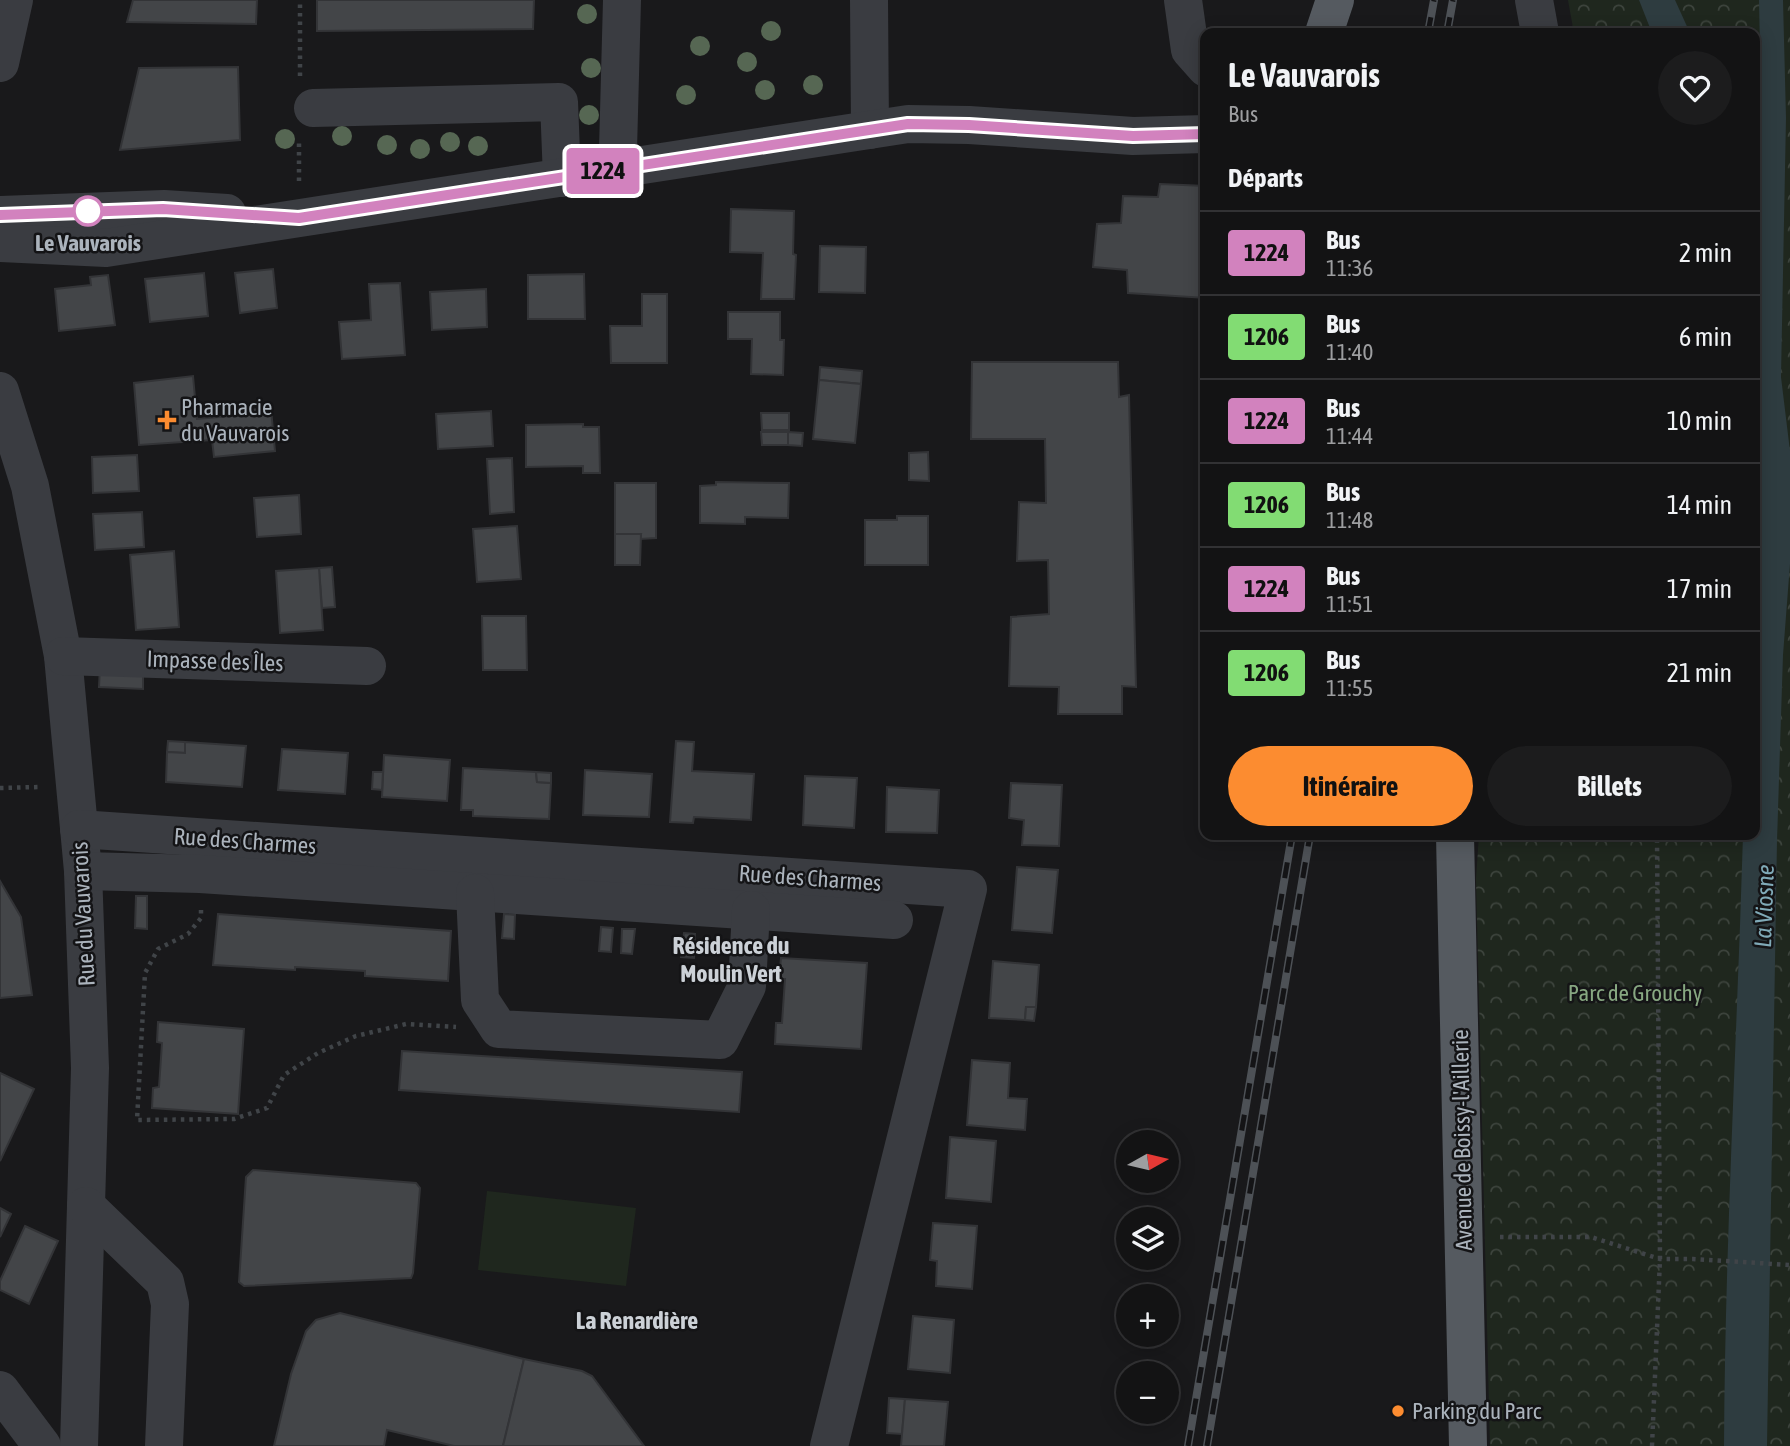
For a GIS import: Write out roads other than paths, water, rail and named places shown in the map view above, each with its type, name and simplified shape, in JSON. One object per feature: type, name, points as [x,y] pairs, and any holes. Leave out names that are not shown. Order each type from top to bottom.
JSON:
[{"type":"main road","points":[[1326,28],[1335,0]]},
{"type":"main road","name":"Avenue de Boissy-l'Aillerie","points":[[1455,840],[1468,1446]]},
{"type":"street","points":[[0,63],[15,0]]},
{"type":"street","points":[[621,168],[618,150],[622,0]]},
{"type":"street","points":[[869,0],[870,130]]},
{"type":"street","points":[[1183,0],[1190,50],[1200,61]]},
{"type":"street","points":[[1534,0],[1539,28]]},
{"type":"street","points":[[313,108],[559,102],[562,178]]},
{"type":"street","points":[[0,243],[106,248],[908,124],[969,125],[1133,136],[1200,134]]},
{"type":"street","points":[[0,215],[163,209],[299,218]]},
{"type":"street","name":"Rue du Vauvarois","points":[[0,391],[30,485],[63,656],[83,871],[90,1068],[79,1446]]},
{"type":"street","name":"Impasse des Îles","points":[[63,656],[367,666]]},
{"type":"street","name":"Rue des Charmes","points":[[79,829],[968,888],[830,1446]]},
{"type":"street","points":[[83,871],[200,874],[894,920]]},
{"type":"street","points":[[475,892],[480,1000],[499,1029],[720,1040],[747,986],[751,911]]},
{"type":"street","points":[[86,1206],[165,1283],[170,1304],[164,1446]]},
{"type":"street","points":[[0,1390],[26,1439]]},
{"type":"water","points":[[1639,0],[1675,0],[1688,28],[1650,28]]},
{"type":"water","name":"La Viosne","points":[[1759,0],[1783,0],[1786,118],[1781,377],[1790,451],[1790,564],[1783,655],[1777,841],[1767,1446],[1724,1446],[1729,1217],[1743,840],[1760,840],[1762,157]]},
{"type":"railway","points":[[1429,28],[1434,0]]},
{"type":"railway","points":[[1448,28],[1453,0]]},
{"type":"railway","points":[[1188,1446],[1291,840]]},
{"type":"railway","points":[[1207,1446],[1309,840]]},
{"type":"place","name":"Le Vauvarois","points":[[88,211]]},
{"type":"place","name":"Pharmacie du Vauvarois","points":[[167,420]]},
{"type":"place","name":"Parking du Parc","points":[[1398,1411]]},
{"type":"district","name":"Résidence du Moulin Vert","points":[[731,959]]},
{"type":"district","name":"La Renardière","points":[[637,1320]]},
{"type":"park label","name":"Parc de Grouchy","points":[[1635,993]]}]
